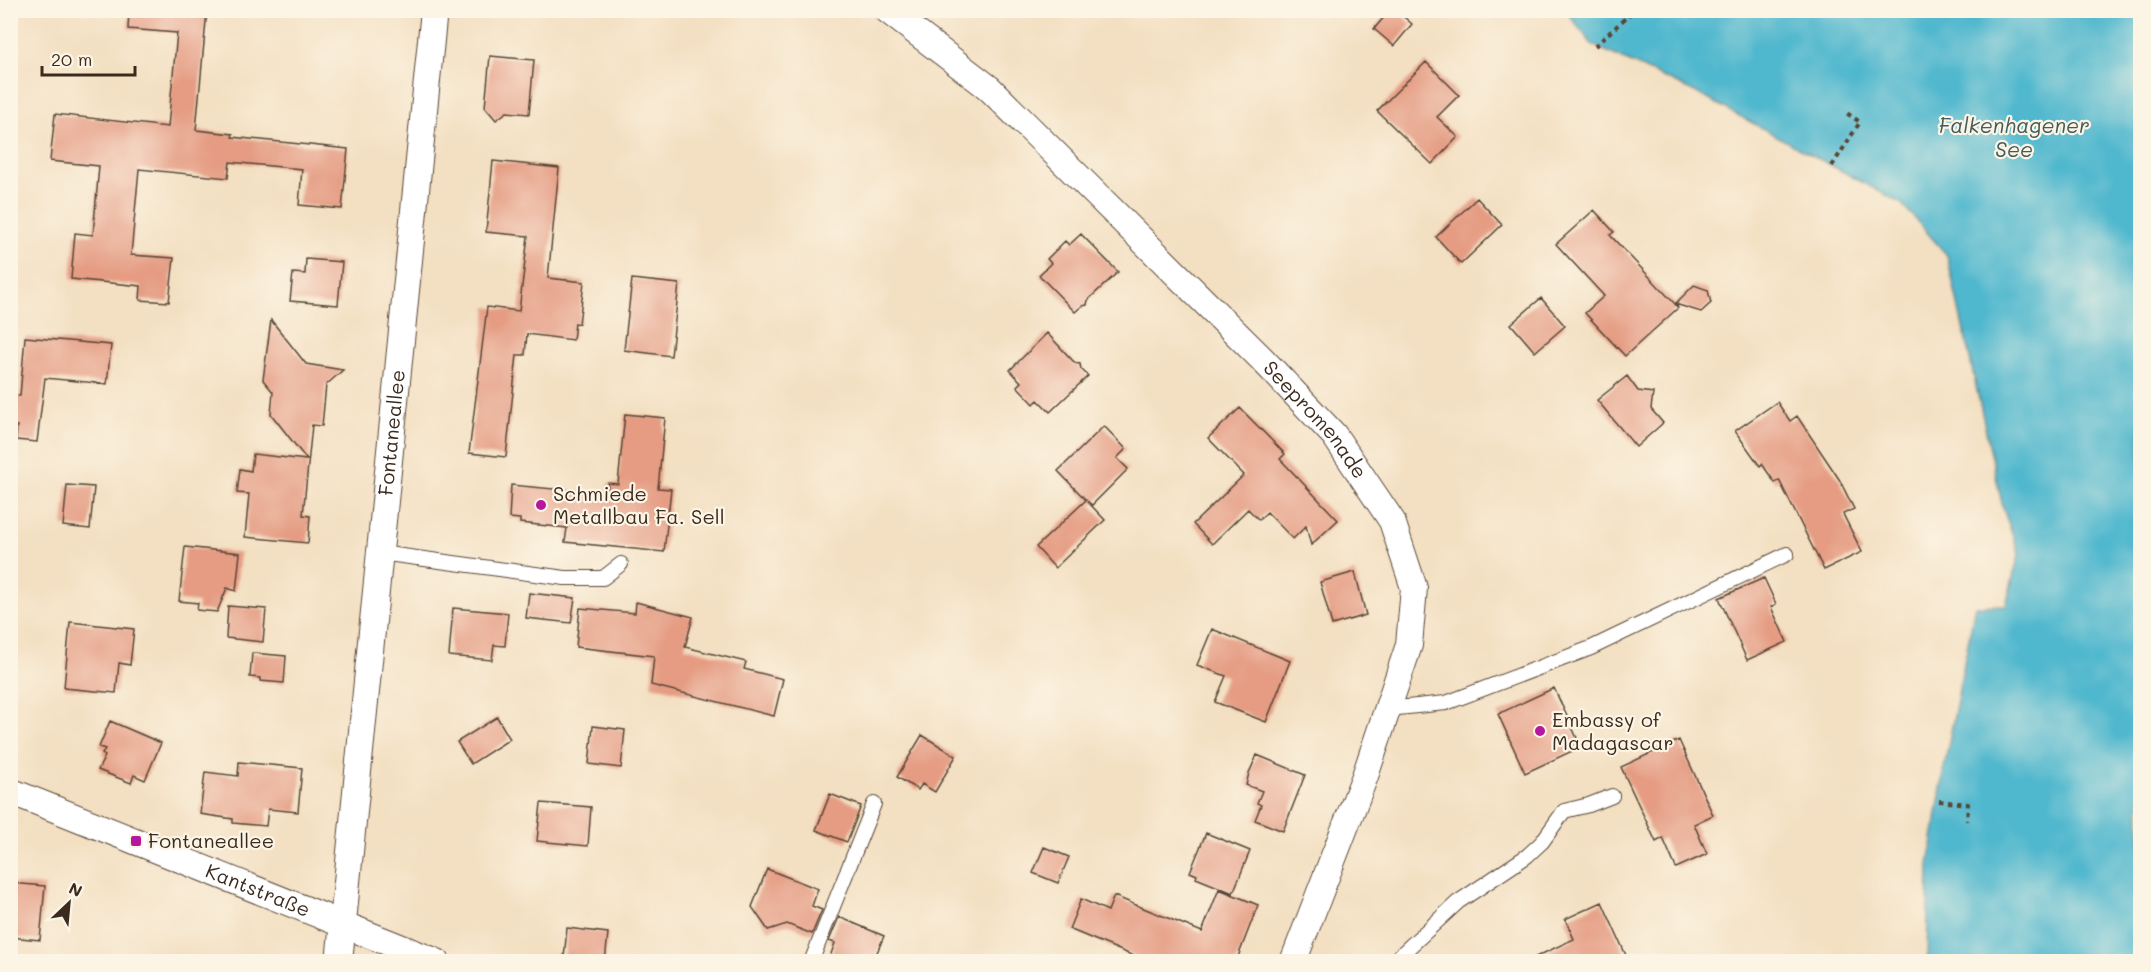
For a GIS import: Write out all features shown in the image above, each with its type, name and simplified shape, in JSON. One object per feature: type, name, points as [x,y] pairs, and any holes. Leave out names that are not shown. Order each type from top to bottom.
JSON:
[{"type":"street","name":"Fontaneallee","points":[[339,962],[434,10]]},
{"type":"street","name":"Seepromenade","points":[[887,10],[989,88],[1262,359],[1334,435],[1392,521],[1414,588],[1409,645],[1365,776],[1293,962]]},
{"type":"street","name":"Kantstraße","points":[[10,791],[437,962]]},
{"type":"lane","points":[[380,552],[565,578],[603,578],[621,564]]},
{"type":"lane","points":[[1388,709],[1446,703],[1591,648],[1787,554]]},
{"type":"lane","points":[[1393,962],[1458,902],[1527,856],[1542,842],[1564,811],[1612,796]]},
{"type":"lane","points":[[812,962],[874,804]]},
{"type":"path","points":[[1595,46],[1632,12]]},
{"type":"path","points":[[1832,166],[1860,122],[1845,112]]},
{"type":"path","points":[[1939,801],[1968,804],[1967,821]]},
{"type":"water","name":"Falkenhagener See","points":[[1566,11],[2140,11],[2140,961],[1927,961],[1929,865],[1945,763],[1975,606],[2006,605],[2019,554],[2003,508],[1947,255],[1901,203],[1693,91],[1595,46]]},
{"type":"building","points":[[129,10],[207,10],[196,130],[233,134],[232,137],[348,149],[342,209],[299,205],[302,169],[230,162],[228,178],[139,169],[131,255],[174,258],[169,302],[140,300],[141,286],[71,279],[75,233],[93,235],[99,166],[50,161],[55,114],[168,127],[177,33],[128,29]]},
{"type":"building","points":[[1390,10],[1396,10],[1412,24],[1394,46],[1374,29]]},
{"type":"building","points":[[490,56],[534,60],[529,114],[507,112],[496,120],[485,107]]},
{"type":"building","points":[[1426,62],[1459,95],[1437,117],[1458,137],[1432,164],[1377,111]]},
{"type":"building","points":[[493,161],[559,168],[548,278],[584,282],[579,324],[575,323],[573,340],[527,334],[525,355],[517,355],[506,457],[469,453],[487,307],[519,311],[528,236],[486,232]]},
{"type":"building","points":[[1477,198],[1502,225],[1461,264],[1436,237]]},
{"type":"building","points":[[1594,210],[1614,232],[1610,235],[1678,308],[1625,356],[1585,313],[1604,296],[1556,244]]},
{"type":"building","points":[[1081,234],[1118,272],[1088,300],[1087,305],[1075,312],[1039,275],[1051,263],[1047,259],[1065,241],[1069,245]]},
{"type":"building","points":[[306,259],[342,262],[338,305],[290,301],[293,273],[305,274]]},
{"type":"building","points":[[632,279],[679,284],[671,356],[624,350]]},
{"type":"building","points":[[1694,285],[1708,290],[1711,303],[1701,312],[1675,304]]},
{"type":"building","points":[[1541,298],[1565,326],[1535,352],[1511,324]]},
{"type":"building","points":[[271,320],[306,364],[343,370],[326,385],[322,426],[312,425],[303,515],[310,516],[308,543],[245,537],[249,494],[237,493],[240,469],[251,471],[253,454],[307,460],[271,414],[273,392],[263,380]]},
{"type":"building","points":[[1047,333],[1075,363],[1080,364],[1081,369],[1088,376],[1050,412],[1038,400],[1034,404],[1017,386],[1021,382],[1010,370]]},
{"type":"building","points":[[25,337],[111,345],[107,384],[45,378],[37,442],[16,440],[17,426],[10,425],[10,395],[20,396]]},
{"type":"building","points":[[1627,376],[1638,391],[1653,393],[1651,409],[1663,423],[1636,447],[1597,400]]},
{"type":"building","points":[[1777,402],[1790,421],[1797,416],[1839,479],[1854,509],[1843,514],[1862,552],[1824,570],[1779,480],[1775,483],[1735,431]]},
{"type":"building","points":[[1240,408],[1285,454],[1280,459],[1338,520],[1311,545],[1306,526],[1293,539],[1267,512],[1259,520],[1248,509],[1212,544],[1193,524],[1244,475],[1208,438]]},
{"type":"building","points":[[625,414],[665,418],[658,488],[671,489],[664,552],[565,542],[567,528],[520,523],[520,519],[509,518],[511,485],[607,494],[608,483],[618,484]]},
{"type":"building","points":[[1104,426],[1126,449],[1117,458],[1128,469],[1092,505],[1087,501],[1105,520],[1055,568],[1036,547],[1086,500],[1058,471]]},
{"type":"building","points":[[67,485],[94,487],[90,529],[63,526]]},
{"type":"building","points":[[185,547],[240,553],[236,591],[227,588],[217,612],[197,610],[198,603],[179,601]]},
{"type":"building","points":[[1355,572],[1366,615],[1332,625],[1320,582]]},
{"type":"building","points":[[1764,578],[1776,604],[1771,607],[1787,642],[1747,660],[1719,598]]},
{"type":"building","points":[[529,593],[575,598],[571,623],[526,618]]},
{"type":"building","points":[[636,602],[693,617],[685,647],[746,662],[744,669],[783,679],[774,716],[651,685],[654,656],[576,647],[580,608],[635,613]]},
{"type":"building","points":[[228,606],[266,609],[263,642],[226,638]]},
{"type":"building","points":[[453,608],[508,613],[505,646],[494,645],[492,660],[449,656]]},
{"type":"building","points":[[70,622],[134,629],[130,665],[119,663],[116,693],[64,688]]},
{"type":"building","points":[[1212,629],[1290,661],[1266,722],[1215,702],[1226,676],[1197,665]]},
{"type":"building","points":[[252,653],[286,656],[284,683],[260,681],[260,678],[250,677]]},
{"type":"building","name":"Embassy of Madagascar","points":[[1554,688],[1581,747],[1525,773],[1498,714]]},
{"type":"building","points":[[497,717],[510,739],[471,764],[457,742]]},
{"type":"building","points":[[110,721],[161,743],[145,780],[134,775],[131,783],[98,770],[105,756],[102,754],[105,749],[99,747]]},
{"type":"building","points":[[593,726],[625,730],[621,768],[589,764]]},
{"type":"building","points":[[922,735],[956,756],[935,792],[922,784],[918,790],[897,777]]},
{"type":"building","points":[[1679,740],[1713,815],[1694,824],[1707,854],[1676,868],[1663,838],[1656,842],[1621,767]]},
{"type":"building","points":[[1257,755],[1305,775],[1283,831],[1255,820],[1261,805],[1257,803],[1262,791],[1246,785]]},
{"type":"building","points":[[239,762],[302,768],[298,812],[268,809],[266,826],[233,823],[233,819],[200,814],[205,772],[238,776]]},
{"type":"building","points":[[830,794],[861,806],[847,842],[816,830]]},
{"type":"building","points":[[541,803],[591,807],[588,846],[537,841]]},
{"type":"building","points":[[1206,833],[1250,851],[1233,893],[1196,878],[1197,875],[1190,872]]},
{"type":"building","points":[[1044,847],[1069,857],[1058,883],[1033,873]]},
{"type":"building","points":[[767,869],[818,889],[812,906],[822,910],[812,934],[787,924],[768,930],[752,907]]},
{"type":"building","points":[[10,883],[45,886],[40,940],[10,937]]},
{"type":"building","points":[[1219,889],[1258,905],[1236,962],[1148,962],[1069,929],[1081,899],[1108,911],[1114,896],[1202,932]]},
{"type":"building","points":[[1602,902],[1629,962],[1525,962],[1574,939],[1565,919]]},
{"type":"building","points":[[839,917],[884,936],[873,962],[828,962],[835,943],[829,941]]},
{"type":"building","points":[[567,928],[608,933],[605,962],[564,958]]},
{"type":"place","name":"Schmiede Metallbau Fa. Sell","points":[[541,505]]},
{"type":"place","name":"Embassy of Madagascar","points":[[1540,731]]},
{"type":"place","name":"Fontaneallee","points":[[136,841]]}]
